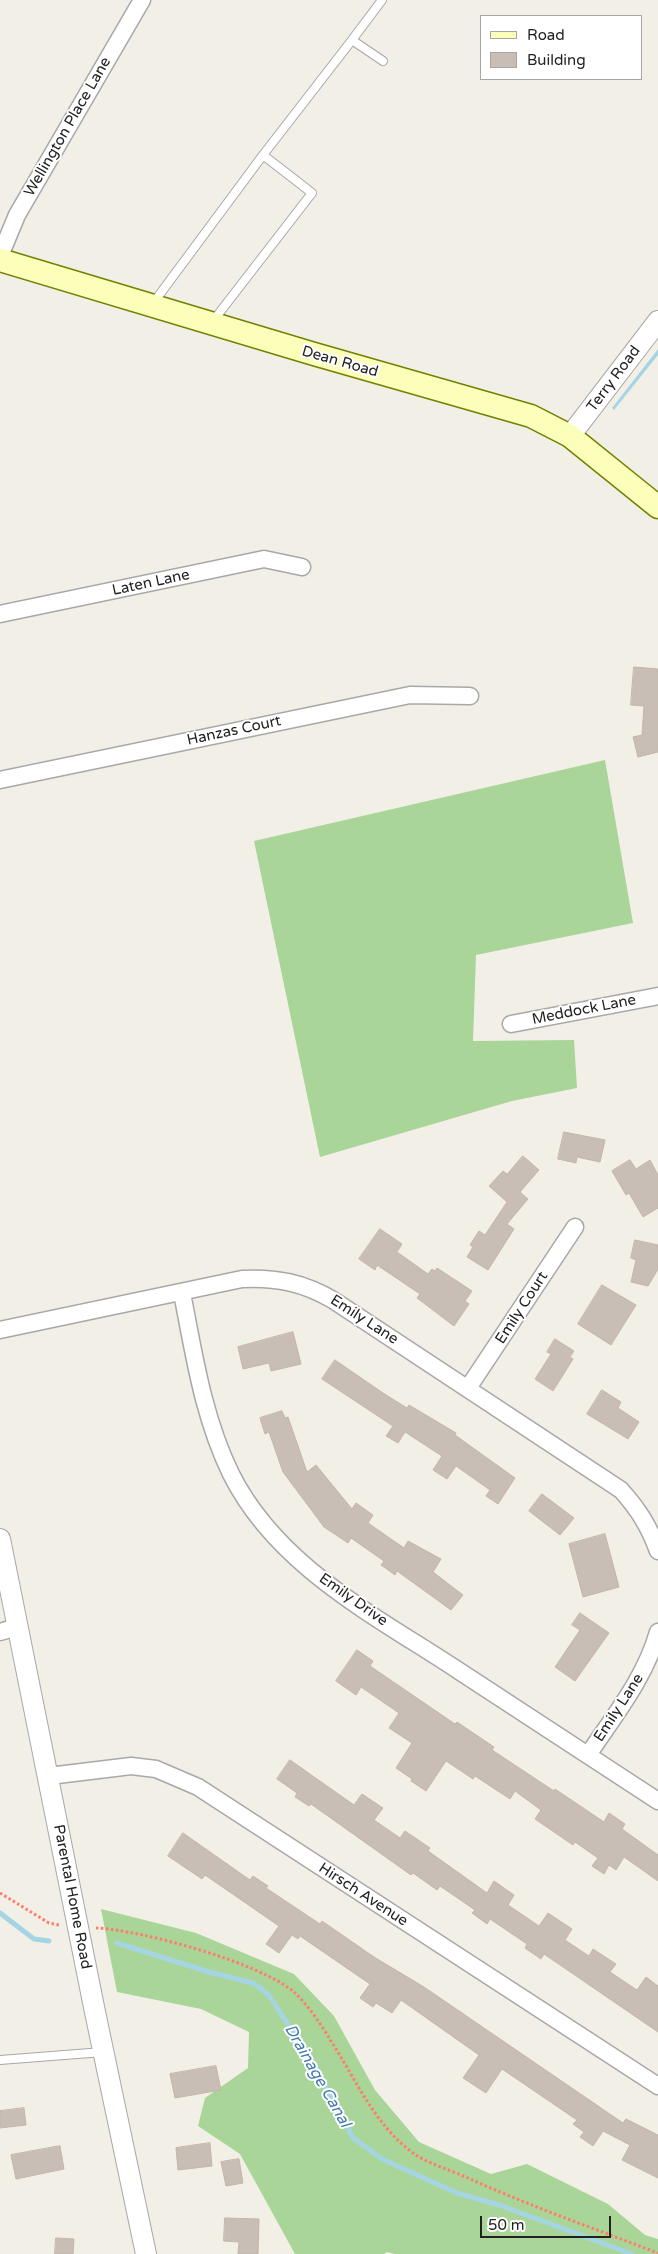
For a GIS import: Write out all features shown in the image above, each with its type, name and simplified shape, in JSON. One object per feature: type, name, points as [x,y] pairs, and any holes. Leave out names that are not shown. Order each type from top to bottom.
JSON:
[{"type":"main road","name":"Dean Road","points":[[0,260],[314,354],[531,416],[570,436],[658,507]]},
{"type":"street","name":"Wellington Place Lane","points":[[0,256],[17,215],[142,0]]},
{"type":"street","name":"Terry Road","points":[[570,436],[658,321]]},
{"type":"street","name":"Laten Lane","points":[[0,614],[264,559],[302,567]]},
{"type":"street","name":"Hanzas Court","points":[[0,780],[410,695],[470,696]]},
{"type":"street","name":"Meddock Lane","points":[[511,1024],[658,996]]},
{"type":"street","name":"Emily Court","points":[[468,1388],[575,1227]]},
{"type":"street","name":"Emily Lane","points":[[0,1330],[242,1279],[263,1278],[303,1285],[333,1300],[621,1490],[638,1509],[650,1530],[658,1551]]},
{"type":"street","name":"Emily Drive","points":[[182,1293],[204,1403],[216,1441],[232,1475],[248,1502],[268,1529],[291,1553],[342,1594],[658,1801]]},
{"type":"street","name":"Parental Home Road","points":[[0,1539],[9,1629],[48,1776],[103,2052],[146,2254]]},
{"type":"street","name":"Emily Lane","points":[[588,1755],[641,1674],[653,1649],[658,1632]]},
{"type":"street","name":"Hirsch Avenue","points":[[48,1776],[131,1766],[156,1769],[198,1787],[658,2086]]},
{"type":"lane","points":[[152,306],[263,155],[382,0]]},
{"type":"lane","points":[[352,40],[383,61]]},
{"type":"lane","points":[[212,323],[312,193],[263,155]]},
{"type":"lane","points":[[0,2060],[103,2052]]},
{"type":"path","points":[[0,1893],[49,1923],[113,1929],[186,1947],[241,1964],[275,1978],[296,1994],[331,2040],[363,2097],[396,2139],[416,2155],[500,2192],[658,2253]]},
{"type":"green space","points":[[605,760],[633,923],[476,955],[473,1041],[574,1040],[577,1088],[512,1101],[320,1157],[254,841]]},
{"type":"green space","points":[[101,1909],[196,1933],[294,1974],[334,2016],[375,2090],[419,2142],[491,2174],[527,2164],[608,2204],[645,2235],[658,2239],[658,2254],[395,2254],[387,2252],[384,2254],[295,2254],[240,2154],[198,2126],[205,2098],[248,2068],[249,2032],[201,2009],[117,1992]]},
{"type":"water","points":[[658,349],[658,355],[614,410],[612,408]]},
{"type":"building","points":[[634,667],[658,669],[658,752],[638,757],[633,737],[642,735],[644,706],[631,705]]},
{"type":"building","points":[[564,1132],[605,1140],[600,1162],[577,1157],[576,1163],[558,1159]]},
{"type":"building","points":[[523,1156],[539,1170],[520,1192],[528,1199],[507,1224],[514,1229],[488,1270],[467,1257],[473,1247],[470,1245],[479,1231],[485,1235],[507,1202],[489,1186],[503,1171],[507,1174]]},
{"type":"building","points":[[630,1160],[636,1169],[650,1160],[658,1175],[658,1208],[643,1217],[629,1193],[626,1195],[612,1171]]},
{"type":"building","points":[[380,1229],[402,1244],[397,1252],[428,1274],[432,1269],[435,1271],[437,1268],[472,1291],[465,1301],[469,1304],[454,1326],[417,1298],[420,1294],[377,1265],[375,1270],[359,1259]]},
{"type":"building","points":[[635,1240],[658,1245],[658,1269],[648,1286],[631,1282],[636,1260],[631,1258]]},
{"type":"building","points":[[602,1285],[636,1305],[611,1345],[578,1324]]},
{"type":"building","points":[[293,1332],[301,1364],[271,1371],[269,1363],[243,1369],[238,1347]]},
{"type":"building","points":[[555,1339],[574,1351],[570,1357],[573,1359],[553,1391],[535,1379],[551,1354],[547,1352]]},
{"type":"building","points":[[335,1360],[407,1408],[409,1405],[456,1433],[455,1435],[515,1478],[498,1504],[486,1496],[490,1490],[456,1466],[447,1479],[433,1470],[442,1456],[405,1432],[398,1443],[386,1436],[393,1426],[322,1379]]},
{"type":"building","points":[[602,1390],[621,1402],[618,1408],[639,1422],[628,1439],[587,1414]]},
{"type":"building","points":[[282,1411],[285,1418],[288,1417],[307,1472],[316,1465],[352,1509],[356,1503],[373,1515],[368,1523],[404,1548],[408,1541],[441,1559],[433,1572],[463,1595],[451,1610],[397,1571],[395,1575],[381,1565],[384,1561],[351,1538],[348,1543],[324,1527],[283,1472],[269,1432],[265,1434],[260,1418]]},
{"type":"building","points":[[542,1494],[574,1518],[560,1535],[529,1511]]},
{"type":"building","points":[[605,1534],[619,1587],[583,1597],[569,1544]]},
{"type":"building","points":[[580,1613],[609,1633],[575,1681],[555,1667],[580,1630],[572,1625]]},
{"type":"building","points":[[357,1650],[373,1661],[370,1666],[455,1724],[457,1722],[494,1747],[492,1750],[554,1791],[555,1789],[604,1822],[609,1813],[625,1824],[622,1829],[658,1855],[658,1881],[624,1857],[616,1870],[609,1865],[604,1874],[592,1866],[598,1858],[575,1842],[573,1845],[535,1819],[541,1810],[515,1791],[510,1799],[475,1776],[473,1779],[446,1761],[426,1791],[411,1781],[412,1779],[396,1768],[412,1743],[389,1728],[399,1713],[361,1687],[356,1695],[336,1681]]},
{"type":"building","points":[[290,1760],[354,1805],[362,1794],[383,1808],[374,1820],[400,1838],[405,1831],[430,1848],[428,1851],[487,1893],[494,1881],[514,1895],[508,1905],[539,1926],[548,1913],[572,1929],[565,1940],[589,1956],[593,1949],[616,1964],[610,1972],[637,1990],[646,1977],[658,1986],[658,2032],[544,1954],[541,1959],[525,1948],[527,1944],[490,1919],[487,1924],[472,1913],[475,1910],[440,1886],[437,1890],[413,1873],[411,1875],[311,1804],[309,1806],[295,1797],[297,1793],[277,1779]]},
{"type":"building","points":[[183,1833],[250,1880],[253,1876],[268,1886],[266,1888],[320,1924],[322,1921],[374,1957],[424,1987],[623,2123],[626,2119],[658,2135],[658,2178],[622,2160],[630,2145],[603,2131],[593,2146],[580,2137],[584,2132],[573,2124],[577,2120],[502,2069],[486,2093],[463,2078],[479,2055],[401,2000],[392,2013],[376,2003],[373,2007],[360,1998],[370,1984],[300,1936],[298,1939],[292,1935],[279,1953],[266,1944],[279,1926],[205,1875],[202,1879],[168,1856]]},
{"type":"building","points":[[216,2066],[221,2090],[175,2098],[170,2074]]},
{"type":"building","points":[[24,2108],[26,2125],[0,2128],[0,2111]]},
{"type":"building","points":[[210,2143],[212,2166],[178,2170],[176,2148]]},
{"type":"building","points":[[60,2146],[64,2169],[16,2179],[11,2155]]},
{"type":"building","points":[[239,2159],[243,2183],[226,2186],[221,2162]]},
{"type":"building","points":[[225,2218],[259,2219],[258,2254],[238,2254],[239,2242],[224,2241]]},
{"type":"building","points":[[56,2238],[74,2239],[73,2254],[55,2254]]},
{"type":"waterway","name":"Drainage Canal","points":[[0,1913],[34,1939],[49,1941]]},
{"type":"waterway","name":"Drainage Canal","points":[[117,1943],[209,1972],[253,1983],[268,1994],[312,2061],[353,2138],[382,2159],[457,2193],[499,2205],[632,2254]]}]
